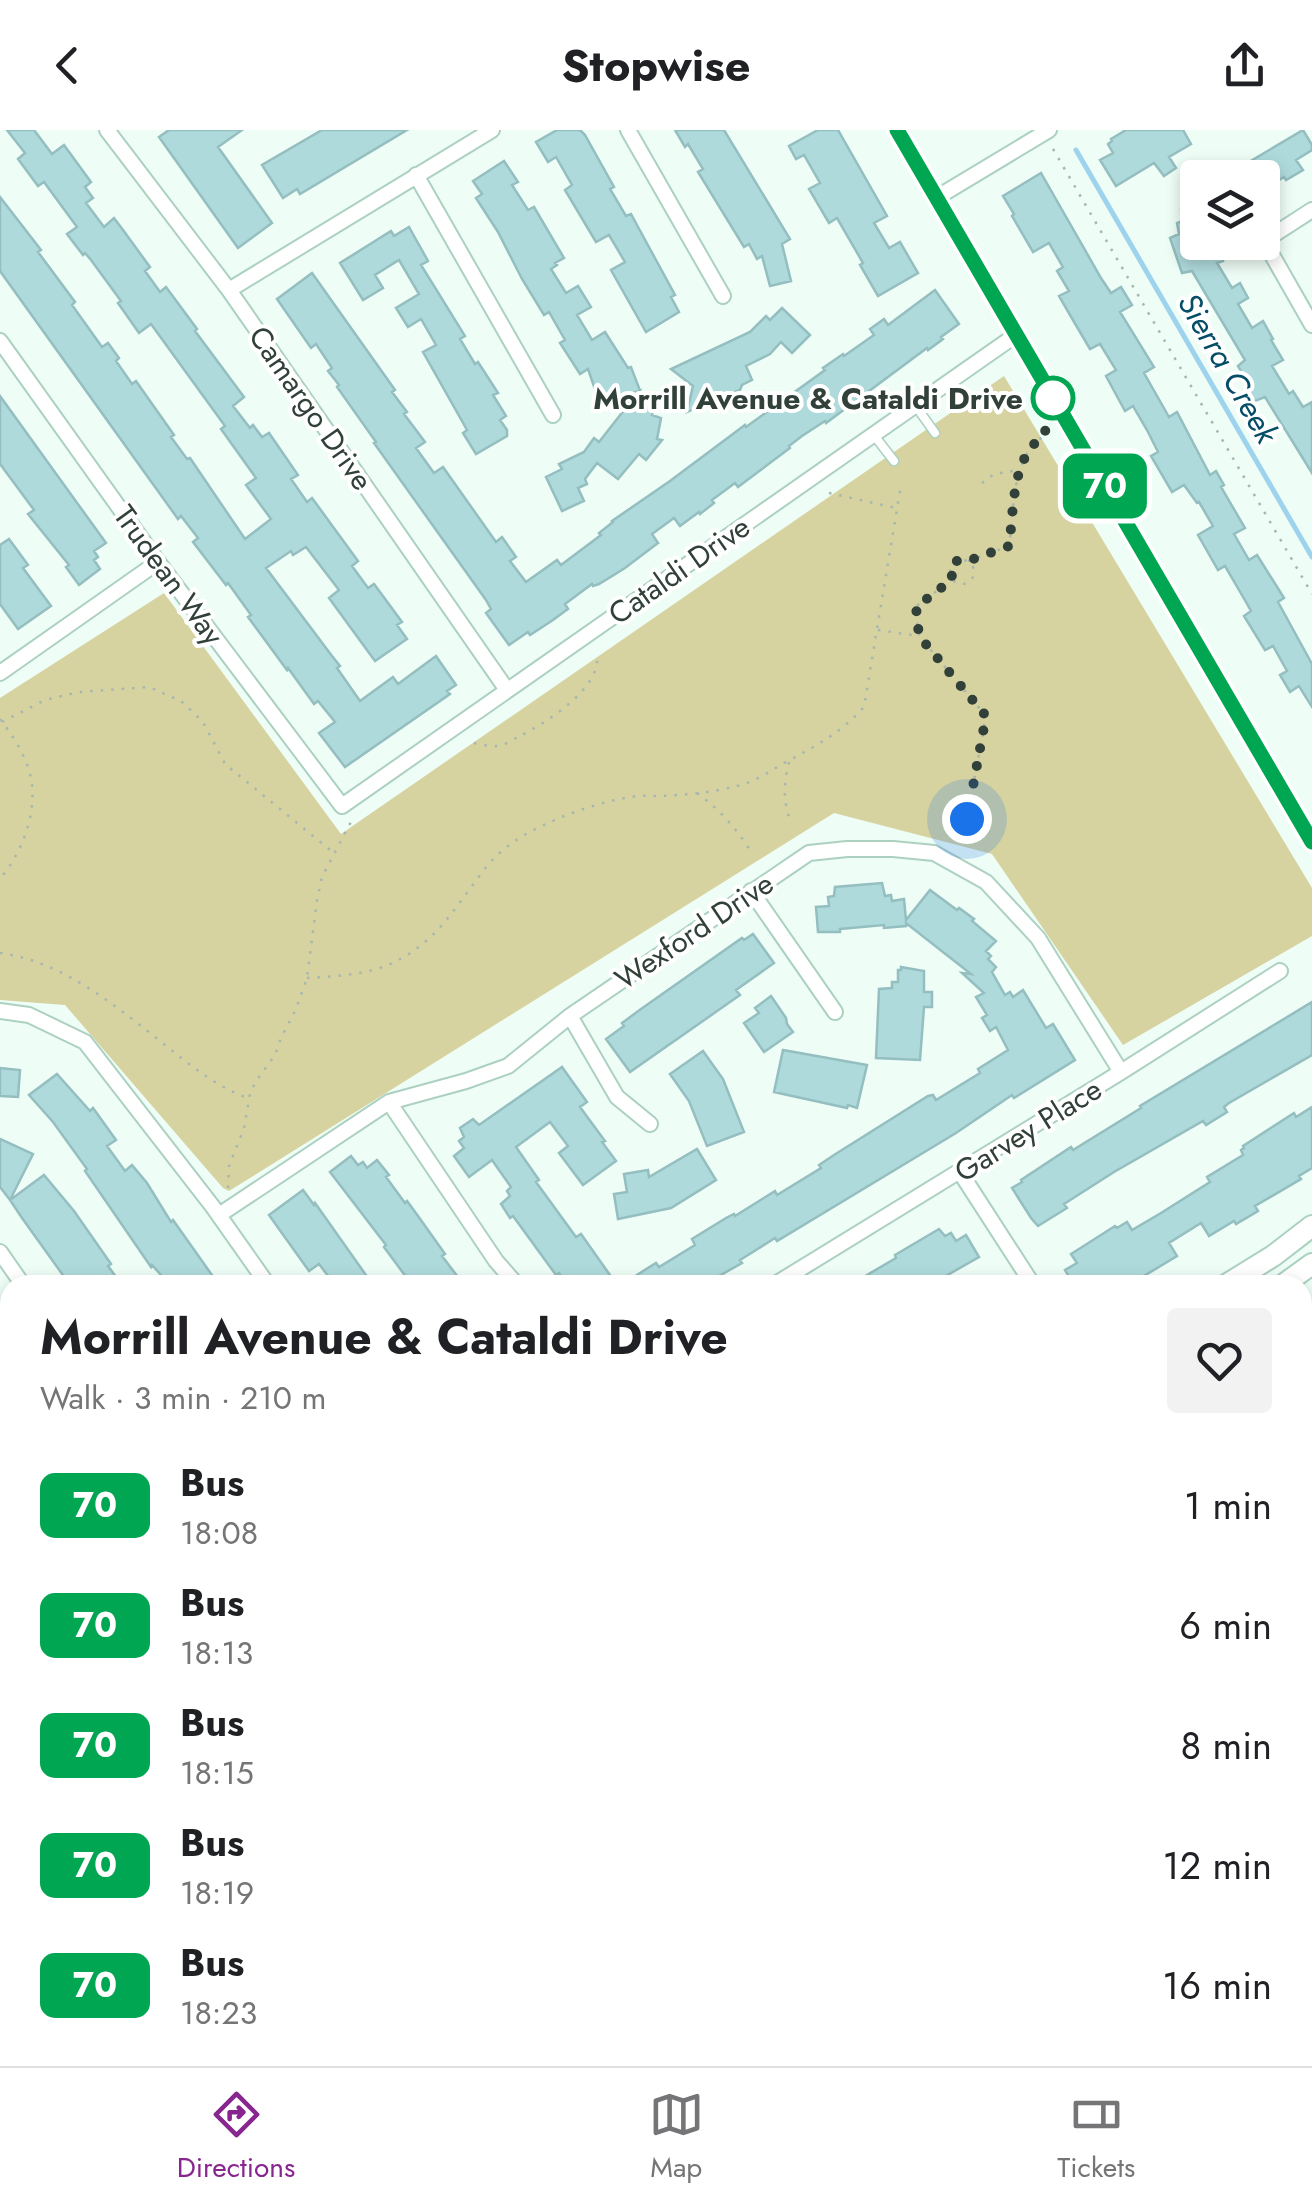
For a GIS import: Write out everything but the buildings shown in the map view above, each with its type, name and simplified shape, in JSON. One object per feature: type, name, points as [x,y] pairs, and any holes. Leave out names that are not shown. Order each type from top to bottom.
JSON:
[{"type":"main road","points":[[1243,1275],[1312,1226]]},
{"type":"street","points":[[229,290],[492,130]]},
{"type":"street","points":[[628,130],[723,296]]},
{"type":"street","points":[[897,130],[1312,842]]},
{"type":"street","points":[[936,198],[1046,132]]},
{"type":"street","name":"Camargo Drive","points":[[115,133],[229,290],[506,690]]},
{"type":"street","points":[[416,175],[553,415]]},
{"type":"street","points":[[1312,210],[1264,242],[1312,325]]},
{"type":"street","name":"Cataldi Drive","points":[[348,812],[506,690],[1016,334]]},
{"type":"street","name":"Trudean Way","points":[[0,341],[158,562],[348,812]]},
{"type":"street","points":[[0,673],[158,562]]},
{"type":"street","name":"Wexford Drive","points":[[218,1215],[389,1102],[508,1066],[570,1016],[808,853],[894,849],[934,853],[986,882],[1038,938],[1121,1072]]},
{"type":"street","points":[[751,891],[835,1012]]},
{"type":"street","name":"Garvey Place","points":[[790,1275],[1280,971]]},
{"type":"street","points":[[0,1011],[29,1015],[84,1042],[261,1275]]},
{"type":"street","points":[[570,1016],[617,1097],[650,1124]]},
{"type":"street","points":[[389,1102],[508,1275]]},
{"type":"street","points":[[960,1172],[1027,1275]]},
{"type":"street","points":[[0,1252],[16,1275]]},
{"type":"lane","points":[[915,404],[935,433]]},
{"type":"lane","points":[[872,434],[894,462]]},
{"type":"path","points":[[1046,132],[1312,594]]},
{"type":"path","points":[[953,579],[951,566],[958,560],[968,561],[1009,546],[1025,457],[1035,441],[1044,436]]},
{"type":"path","points":[[982,483],[994,474],[1021,470]]},
{"type":"path","points":[[306,978],[352,976],[402,958],[428,940],[505,848],[536,828],[599,804],[634,796],[666,796],[737,786],[821,744],[850,723],[864,707],[899,484]]},
{"type":"path","points":[[829,493],[896,508]]},
{"type":"path","points":[[953,579],[966,583],[972,577],[973,568],[968,561]]},
{"type":"path","points":[[953,579],[916,607],[919,636],[986,716],[967,819],[975,836]]},
{"type":"path","points":[[877,630],[919,636]]},
{"type":"path","points":[[474,743],[498,746],[566,707],[592,679],[598,666],[597,656]]},
{"type":"path","points":[[0,879],[25,836],[33,795],[28,767],[1,720],[45,700],[79,692],[149,687],[181,701],[203,722],[225,764],[335,854]]},
{"type":"path","points":[[0,733],[9,731]]},
{"type":"path","points":[[790,760],[784,801],[791,824]]},
{"type":"path","points":[[696,792],[736,828],[750,850]]},
{"type":"path","points":[[228,1188],[229,1166],[244,1128],[249,1099],[256,1081],[275,1055],[306,978],[319,888],[348,812]]},
{"type":"path","points":[[0,952],[26,956],[98,994],[190,1067],[249,1099]]},
{"type":"shaded area","points":[[1004,376],[1312,888],[1312,936],[1123,1045],[992,854],[834,813],[229,1191],[65,1005],[0,1000],[0,698],[164,593],[341,834]]},
{"type":"waterway","name":"Sierra Creek","points":[[1076,150],[1312,557]]},
{"type":"bus line","name":"70","points":[[897,130],[1312,842]]},
{"type":"place","name":"Morrill Avenue & Cataldi Drive","points":[[1053,398]]},
{"type":"route","points":[[967,819],[986,716],[919,636],[916,607],[953,579],[951,566],[958,560],[968,561],[1009,546],[1025,457],[1035,441],[1044,436],[1053,398]]}]
